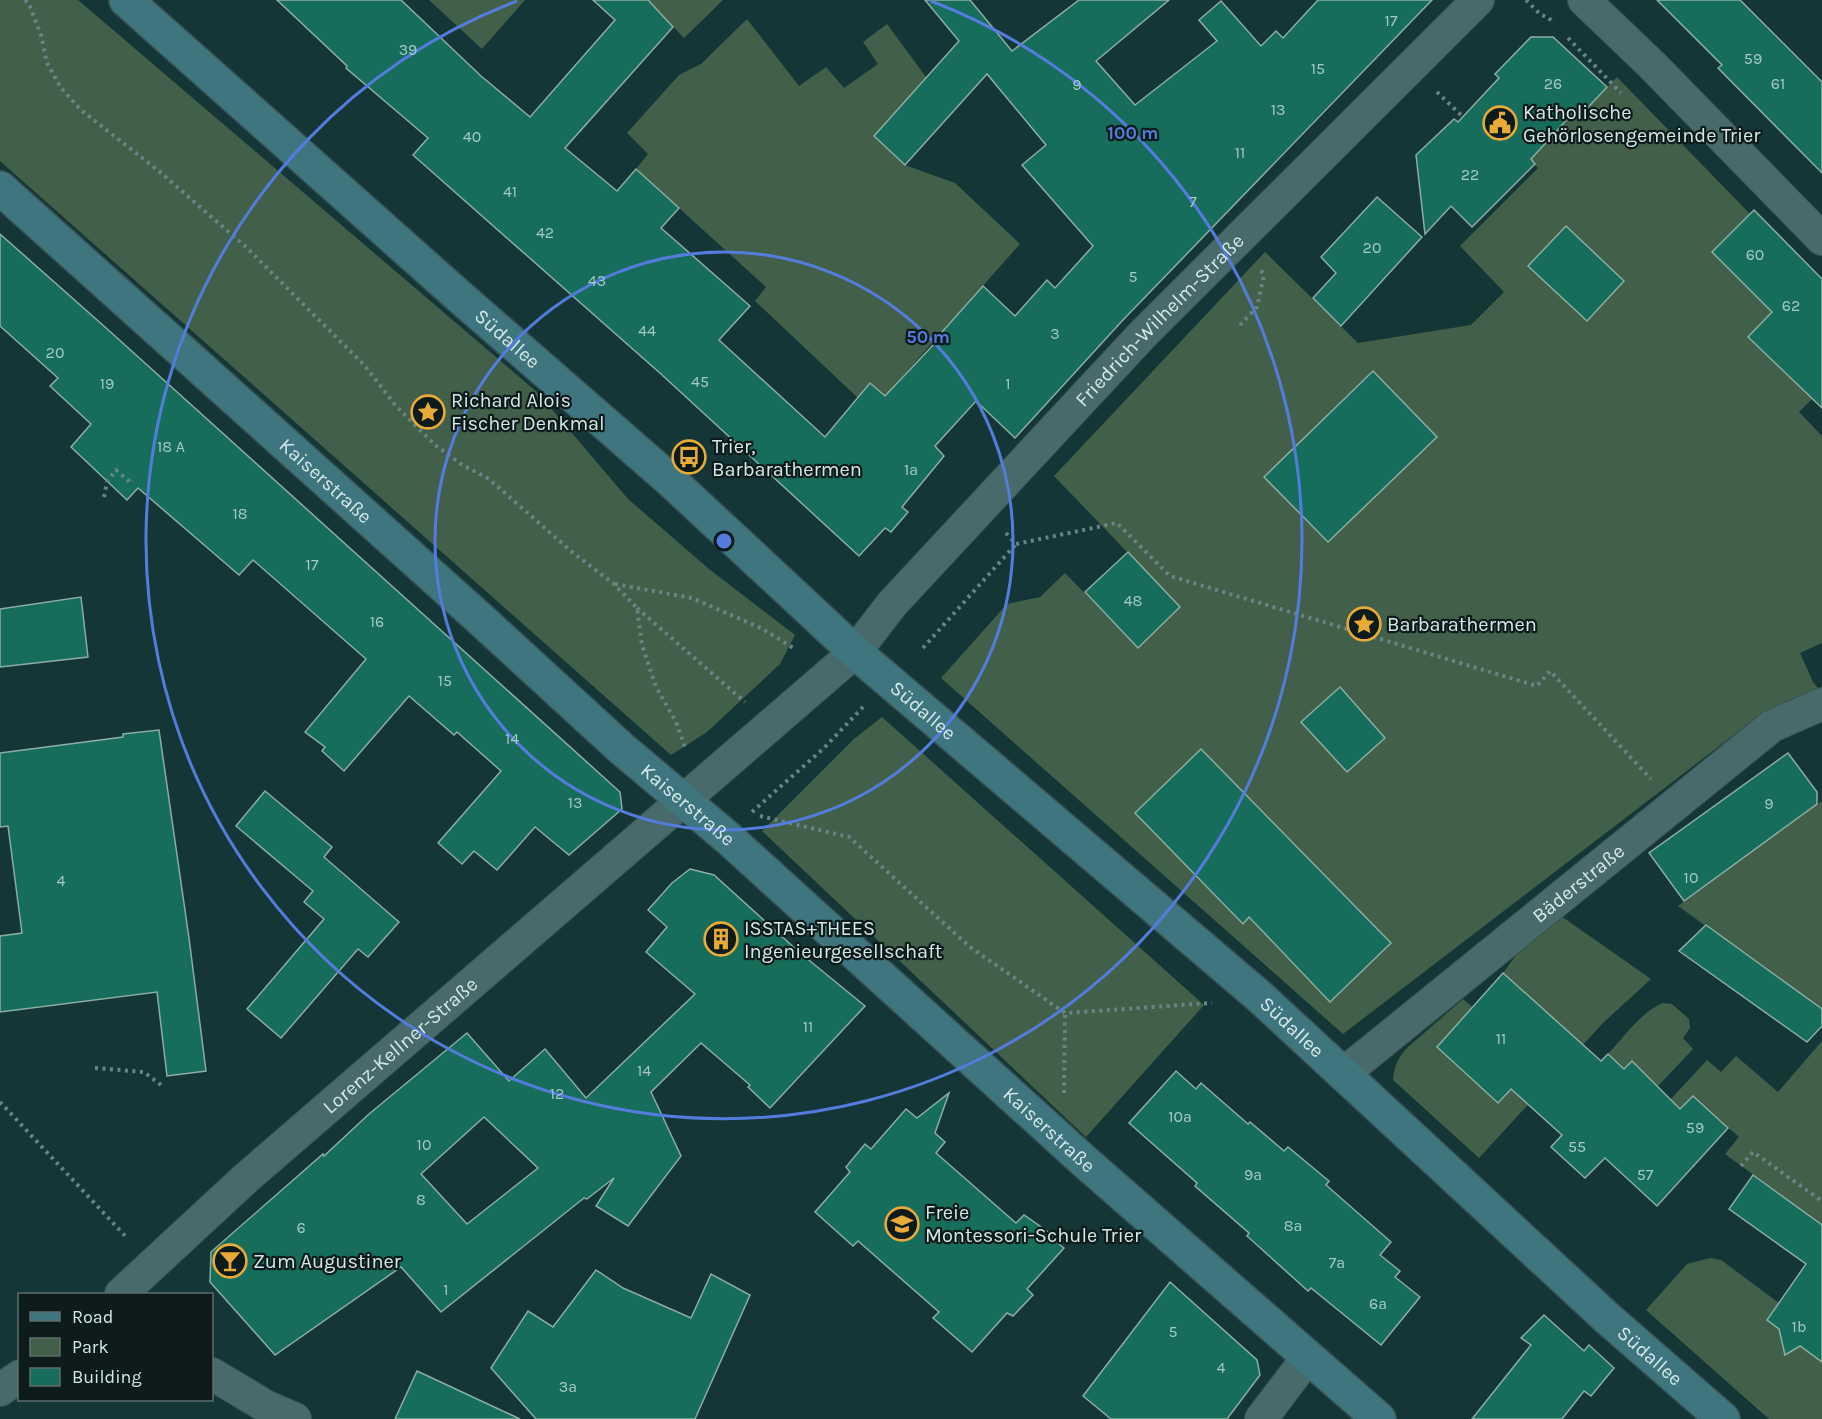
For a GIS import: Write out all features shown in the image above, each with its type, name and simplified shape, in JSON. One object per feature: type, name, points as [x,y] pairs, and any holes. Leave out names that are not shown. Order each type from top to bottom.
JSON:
[{"type":"main road","name":"Südallee","points":[[126,0],[670,480],[855,652],[1260,997],[1606,1317],[1723,1419]]},
{"type":"main road","name":"Kaiserstraße","points":[[0,188],[622,749],[728,838],[1064,1143],[1379,1419]]},
{"type":"street","name":"Friedrich-Wilhelm-Straße","points":[[712,776],[783,712],[855,652],[892,604],[1142,335],[1478,0]]},
{"type":"street","points":[[1584,0],[1652,65],[1822,238]]},
{"type":"street","name":"Bäderstraße","points":[[1343,1074],[1772,726],[1822,704]]},
{"type":"street","name":"Lorenz-Kellner-Straße","points":[[122,1293],[245,1179],[712,776]]},
{"type":"street","points":[[1261,1419],[1308,1357]]},
{"type":"street","points":[[213,1375],[267,1407],[294,1419]]},
{"type":"street","points":[[0,1390],[18,1377]]},
{"type":"path","points":[[25,0],[29,4],[42,35],[47,63],[61,88],[81,110],[160,172],[246,247],[365,366],[396,406],[435,445],[461,464],[489,479],[572,552],[614,584],[637,608],[746,702]]},
{"type":"path","points":[[1526,0],[1556,26]]},
{"type":"path","points":[[1564,34],[1621,93]]},
{"type":"path","points":[[1438,93],[1463,117]]},
{"type":"path","points":[[1239,239],[1264,275],[1257,307],[1240,326]]},
{"type":"path","points":[[104,497],[107,482],[116,470],[131,483]]},
{"type":"path","points":[[979,509],[1016,544]]},
{"type":"path","points":[[923,648],[1016,544],[1117,523],[1170,576],[1537,686],[1551,671],[1652,781]]},
{"type":"path","points":[[614,584],[692,598],[761,628],[800,653]]},
{"type":"path","points":[[637,608],[642,645],[656,687],[676,722],[687,755],[751,814],[849,837],[970,947],[1065,1013],[1214,1003]]},
{"type":"path","points":[[751,814],[824,748],[870,701],[887,679]]},
{"type":"path","points":[[1064,1143],[1065,1013]]},
{"type":"path","points":[[95,1068],[144,1072],[161,1085]]},
{"type":"path","points":[[0,1102],[132,1243],[155,1264]]},
{"type":"path","points":[[1742,1166],[1753,1152],[1822,1201]]},
{"type":"green space","points":[[0,0],[78,0],[538,393],[628,499],[709,569],[795,635],[780,664],[707,732],[671,755],[0,161]]},
{"type":"green space","points":[[429,0],[525,0],[482,49]]},
{"type":"green space","points":[[648,0],[723,0],[684,38]]},
{"type":"green space","points":[[747,19],[799,86],[826,67],[844,88],[878,64],[863,42],[887,24],[926,77],[874,136],[905,165],[955,183],[1020,244],[885,396],[870,383],[858,398],[755,301],[766,287],[636,169],[648,154],[627,133],[679,75],[701,64]]},
{"type":"green space","points":[[1617,77],[1750,214],[1713,252],[1772,312],[1748,337],[1822,389],[1799,412],[1822,436],[1822,643],[1800,653],[1813,682],[1821,692],[1760,715],[1343,1034],[941,678],[1007,604],[1040,597],[1065,573],[1138,648],[1180,607],[1054,476],[1265,252],[1358,343],[1471,325],[1504,292],[1460,246],[1538,168],[1530,159],[1572,114],[1578,118]]},
{"type":"green space","points":[[882,717],[1204,1005],[1086,1137],[762,831],[854,739]]},
{"type":"green space","points":[[1822,801],[1822,1009],[1678,906]]},
{"type":"green space","points":[[1561,916],[1651,979],[1603,1023],[1479,1158],[1393,1080],[1395,1066],[1407,1048],[1463,999],[1472,1007],[1437,1047],[1498,1103],[1566,1030],[1503,973],[1516,955]]},
{"type":"green space","points":[[1663,1003],[1672,1004],[1689,1019],[1690,1028],[1683,1038],[1693,1049],[1658,1086],[1633,1062],[1624,1069],[1608,1054],[1647,1012]]},
{"type":"green space","points":[[1822,1041],[1822,1225],[1725,1154],[1739,1137],[1693,1096],[1669,1121],[1659,1112],[1707,1060],[1721,1072],[1736,1056],[1778,1092]]},
{"type":"green space","points":[[1710,1258],[1721,1260],[1779,1303],[1784,1332],[1781,1339],[1783,1347],[1792,1351],[1800,1346],[1822,1362],[1822,1419],[1769,1419],[1646,1310],[1687,1264]]},
{"type":"building","points":[[277,0],[401,0],[481,76],[530,117],[615,20],[593,0],[648,0],[673,27],[565,148],[617,191],[636,169],[679,208],[661,228],[750,306],[719,340],[825,437],[870,383],[885,396],[936,342],[934,341],[983,286],[1015,316],[1047,280],[1055,288],[1093,246],[1022,165],[1046,145],[987,74],[905,165],[874,136],[959,41],[925,0],[970,0],[1012,51],[1079,0],[1169,0],[1096,61],[1135,105],[1217,41],[1199,20],[1221,1],[1261,46],[1276,31],[1283,38],[1318,0],[1432,0],[1122,321],[1015,438],[976,401],[935,446],[944,456],[902,507],[908,512],[891,532],[885,528],[859,556],[661,374],[413,155],[428,138],[346,68],[347,66]]},
{"type":"building","points":[[1657,0],[1740,0],[1822,82],[1822,173],[1718,68],[1722,65]]},
{"type":"building","points":[[1531,37],[1553,37],[1607,87],[1578,118],[1572,114],[1531,159],[1535,164],[1472,227],[1451,206],[1425,234],[1416,155],[1454,119],[1458,122],[1499,78],[1495,74]]},
{"type":"building","points":[[1377,197],[1422,237],[1341,326],[1313,298],[1336,273],[1321,257]]},
{"type":"building","points":[[1754,210],[1822,279],[1822,408],[1748,337],[1772,312],[1712,252]]},
{"type":"building","points":[[1566,226],[1624,281],[1587,321],[1528,266]]},
{"type":"building","points":[[0,234],[620,792],[622,809],[569,855],[535,827],[497,870],[474,851],[462,864],[438,843],[501,771],[457,732],[454,735],[409,696],[344,771],[322,751],[325,747],[305,732],[366,659],[253,560],[239,575],[138,488],[127,500],[71,447],[91,424],[50,386],[58,378],[0,326]]},
{"type":"building","points":[[1373,371],[1437,437],[1328,542],[1264,477]]},
{"type":"building","points":[[1128,552],[1180,607],[1138,648],[1085,592]]},
{"type":"building","points":[[81,597],[88,657],[0,667],[0,609]]},
{"type":"building","points":[[1340,687],[1385,738],[1347,772],[1301,722]]},
{"type":"building","points":[[159,730],[206,1071],[167,1076],[157,992],[0,1012],[0,936],[22,933],[8,826],[0,827],[0,753]]},
{"type":"building","points":[[1201,749],[1391,943],[1330,1002],[1249,917],[1243,924],[1135,813]]},
{"type":"building","points":[[1788,753],[1817,792],[1817,804],[1684,901],[1649,853]]},
{"type":"building","points":[[265,791],[332,847],[324,857],[399,922],[368,957],[358,949],[281,1038],[247,1009],[324,919],[304,902],[313,891],[236,826]]},
{"type":"building","points":[[690,869],[714,875],[799,952],[865,1006],[770,1108],[748,1087],[750,1085],[701,1043],[651,1092],[681,1156],[628,1226],[596,1206],[614,1178],[587,1199],[584,1198],[441,1312],[401,1267],[275,1355],[210,1282],[211,1252],[323,1154],[324,1156],[369,1114],[467,1033],[509,1081],[545,1049],[586,1098],[695,994],[646,952],[667,927],[648,910],[672,883]],"holes":[[[484,1117],[538,1168],[467,1224],[421,1174]]]},
{"type":"building","points":[[1706,925],[1822,1009],[1822,1026],[1807,1042],[1679,951]]},
{"type":"building","points":[[1503,973],[1601,1061],[1608,1054],[1624,1069],[1632,1061],[1680,1109],[1693,1096],[1728,1128],[1657,1206],[1605,1158],[1585,1178],[1551,1147],[1562,1135],[1511,1089],[1498,1103],[1437,1047]]},
{"type":"building","points":[[1176,1071],[1196,1089],[1201,1083],[1248,1124],[1250,1122],[1284,1151],[1288,1147],[1329,1181],[1326,1185],[1391,1242],[1380,1255],[1400,1271],[1395,1277],[1420,1297],[1381,1345],[1311,1288],[1308,1291],[1247,1236],[1249,1233],[1195,1186],[1197,1183],[1129,1123]]},
{"type":"building","points":[[949,1093],[935,1133],[945,1142],[936,1153],[1016,1223],[1024,1215],[1054,1236],[1053,1239],[1064,1248],[1027,1289],[1033,1295],[1013,1316],[1007,1313],[972,1352],[933,1318],[939,1312],[858,1241],[853,1246],[815,1212],[850,1172],[846,1167],[865,1144],[871,1149],[906,1109],[917,1118]]},
{"type":"building","points":[[1753,1175],[1822,1225],[1822,1362],[1800,1346],[1785,1355],[1779,1329],[1767,1320],[1806,1264],[1729,1209]]},
{"type":"building","points":[[596,1270],[623,1288],[691,1318],[711,1274],[750,1295],[695,1419],[536,1419],[491,1368],[528,1311],[553,1327]]},
{"type":"building","points":[[1170,1282],[1257,1360],[1260,1375],[1227,1419],[1111,1419],[1083,1396]]},
{"type":"building","points":[[1544,1315],[1584,1351],[1589,1345],[1614,1368],[1591,1396],[1584,1391],[1562,1419],[1472,1419],[1531,1345],[1521,1338]]},
{"type":"building","points":[[417,1371],[520,1419],[395,1419]]},
{"type":"place","name":"Katholische Gehörlosengemeinde Trier","points":[[1500,123]]},
{"type":"place","name":"Richard Alois Fischer Denkmal","points":[[428,412]]},
{"type":"place","name":"Trier, Barbarathermen","points":[[689,457]]},
{"type":"place","name":"Barbarathermen","points":[[1364,624]]},
{"type":"place","name":"ISSTAS+THEES Ingenieurgesellschaft","points":[[721,939]]},
{"type":"place","name":"Freie Montessori-Schule Trier","points":[[902,1224]]},
{"type":"place","name":"Zum Augustiner","points":[[230,1261]]}]
